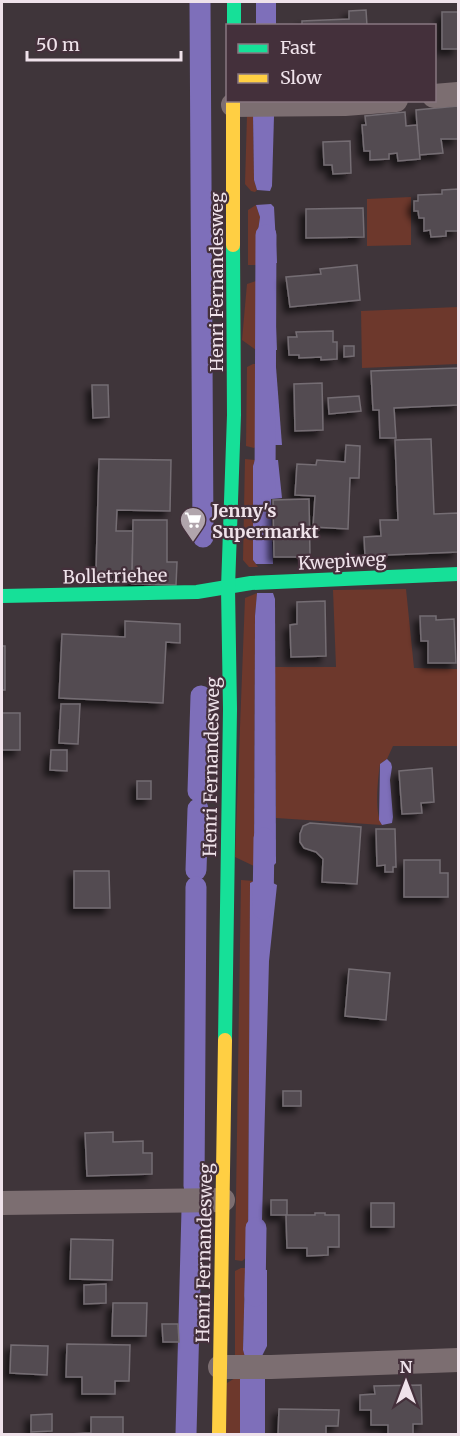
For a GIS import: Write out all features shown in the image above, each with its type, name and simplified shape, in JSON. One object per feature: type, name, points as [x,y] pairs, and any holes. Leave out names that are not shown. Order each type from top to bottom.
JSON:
[{"type":"street","points":[[234,2],[234,24]]},
{"type":"street","points":[[436,96],[459,94]]},
{"type":"street","points":[[233,103],[345,104],[370,102]]},
{"type":"street","name":"Henri Fernandesweg","points":[[219,1434],[230,709],[228,588],[234,415],[233,103]]},
{"type":"street","name":"Kwepiweg","points":[[228,588],[251,583],[459,574]]},
{"type":"street","name":"Bolletriehee","points":[[2,596],[197,592],[228,588]]},
{"type":"street","points":[[2,1203],[223,1200]]},
{"type":"street","points":[[220,1367],[459,1360]]},
{"type":"shaded area","points":[[256,2],[276,2],[276,24],[256,24]]},
{"type":"shaded area","points":[[253,114],[254,180],[257,190],[255,192],[245,184],[247,115]]},
{"type":"shaded area","points":[[253,114],[274,116],[270,191],[257,190],[254,180]]},
{"type":"shaded area","points":[[411,197],[411,245],[367,246],[367,199]]},
{"type":"shaded area","points":[[271,204],[274,207],[277,263],[258,265],[256,245],[260,217],[256,205]]},
{"type":"shaded area","points":[[256,205],[260,217],[256,245],[258,265],[248,265],[248,210]]},
{"type":"shaded area","points":[[258,278],[274,278],[277,350],[256,350],[259,284],[256,281]]},
{"type":"shaded area","points":[[256,281],[259,284],[256,350],[242,340],[247,284]]},
{"type":"shaded area","points":[[458,307],[458,364],[362,368],[361,311]]},
{"type":"shaded area","points":[[259,364],[258,445],[254,448],[246,446],[247,367]]},
{"type":"shaded area","points":[[273,364],[276,367],[282,445],[258,445],[257,366]]},
{"type":"shaded area","points":[[245,459],[255,460],[253,466],[253,560],[258,567],[249,567],[243,560]]},
{"type":"shaded area","points":[[255,460],[278,460],[282,498],[271,499],[273,564],[256,564],[253,560],[253,466]]},
{"type":"shaded area","points":[[406,589],[414,668],[458,669],[458,746],[393,746],[387,759],[380,764],[377,804],[382,825],[276,818],[275,667],[336,667],[333,590]]},
{"type":"shaded area","points":[[257,593],[254,865],[256,867],[235,857],[245,598]]},
{"type":"shaded area","points":[[257,593],[273,593],[275,599],[276,863],[271,868],[254,865]]},
{"type":"shaded area","points":[[387,759],[392,767],[390,780],[393,817],[392,823],[382,825],[379,820],[380,764]]},
{"type":"shaded area","points":[[241,880],[254,881],[250,883],[248,1256],[242,1261],[235,1260]]},
{"type":"shaded area","points":[[254,881],[271,882],[277,885],[269,961],[261,1257],[248,1256],[250,883]]},
{"type":"shaded area","points":[[241,1268],[251,1268],[245,1272],[243,1350],[245,1357],[235,1357],[235,1271]]},
{"type":"shaded area","points":[[251,1268],[267,1270],[267,1346],[261,1358],[245,1357],[243,1350],[245,1272]]},
{"type":"shaded area","points":[[240,1375],[240,1434],[226,1434],[227,1383]]},
{"type":"shaded area","points":[[240,1375],[265,1375],[265,1434],[240,1434]]},
{"type":"building","points":[[366,10],[367,24],[302,24],[302,21],[349,19],[349,11]]},
{"type":"building","points":[[442,12],[458,12],[458,49],[442,49]]},
{"type":"building","points":[[458,106],[458,139],[441,139],[443,153],[419,155],[416,110]]},
{"type":"building","points":[[405,112],[406,126],[417,125],[420,159],[398,161],[397,153],[389,154],[389,159],[370,160],[370,151],[364,151],[362,125],[366,125],[365,116]]},
{"type":"building","points":[[350,141],[351,173],[333,174],[332,165],[324,165],[323,142]]},
{"type":"building","points":[[458,189],[458,231],[446,231],[446,236],[431,237],[430,230],[424,231],[424,218],[419,218],[418,211],[414,211],[414,201],[418,201],[418,195],[442,194],[442,190]]},
{"type":"building","points":[[363,208],[364,237],[306,238],[306,209]]},
{"type":"building","points":[[357,265],[360,300],[290,307],[286,277],[321,274],[320,269]]},
{"type":"building","points":[[333,331],[333,342],[337,342],[337,359],[321,360],[321,357],[299,358],[299,355],[289,355],[288,337],[297,337],[296,332]]},
{"type":"building","points":[[344,346],[354,346],[354,356],[344,357]]},
{"type":"building","points":[[458,368],[458,405],[394,408],[396,438],[380,438],[379,410],[373,410],[371,371]]},
{"type":"building","points":[[322,383],[323,430],[295,431],[294,384]]},
{"type":"building","points":[[92,385],[108,385],[109,417],[93,418]]},
{"type":"building","points":[[359,396],[361,411],[329,414],[328,398]]},
{"type":"building","points":[[431,439],[434,514],[458,513],[458,552],[365,556],[364,537],[381,536],[380,520],[398,520],[395,440]]},
{"type":"building","points":[[346,445],[360,446],[359,478],[350,478],[348,529],[313,527],[315,496],[295,495],[297,464],[316,465],[317,460],[345,462]]},
{"type":"building","points":[[99,459],[171,460],[170,511],[117,510],[116,531],[133,531],[132,573],[96,572]]},
{"type":"building","points":[[309,499],[310,557],[274,557],[273,500]]},
{"type":"building","points":[[133,520],[167,520],[167,562],[177,562],[176,585],[132,584]]},
{"type":"building","points":[[325,601],[326,656],[291,657],[290,625],[297,624],[297,602]]},
{"type":"building","points":[[420,616],[436,616],[436,620],[454,619],[456,663],[428,663],[428,641],[421,641]]},
{"type":"building","points":[[125,621],[180,624],[180,643],[166,642],[163,703],[59,698],[62,634],[125,637]]},
{"type":"building","points":[[2,646],[5,646],[5,690],[2,690]]},
{"type":"building","points":[[61,704],[80,704],[78,744],[59,743]]},
{"type":"building","points":[[2,713],[20,713],[20,750],[2,750]]},
{"type":"building","points":[[51,750],[67,750],[67,771],[50,770]]},
{"type":"building","points":[[432,768],[434,802],[421,803],[422,813],[402,814],[399,771]]},
{"type":"building","points":[[137,781],[151,781],[151,799],[137,799]]},
{"type":"building","points":[[310,823],[361,827],[357,884],[322,882],[323,859],[316,852],[304,848],[300,842],[303,826]]},
{"type":"building","points":[[376,829],[395,829],[396,867],[393,867],[393,872],[385,872],[385,865],[377,866]]},
{"type":"building","points":[[404,860],[440,860],[440,873],[448,873],[448,897],[404,897]]},
{"type":"building","points":[[74,871],[109,871],[110,908],[74,908]]},
{"type":"building","points":[[349,969],[390,973],[386,1020],[345,1016]]},
{"type":"building","points":[[283,1091],[301,1091],[301,1106],[283,1106]]},
{"type":"building","points":[[113,1132],[113,1142],[143,1141],[143,1153],[152,1153],[152,1174],[87,1176],[85,1133]]},
{"type":"building","points":[[271,1200],[287,1200],[287,1215],[271,1215]]},
{"type":"building","points":[[371,1203],[394,1203],[394,1227],[371,1227]]},
{"type":"building","points":[[315,1213],[339,1215],[339,1247],[328,1247],[328,1255],[307,1256],[307,1248],[287,1248],[286,1215],[315,1215]]},
{"type":"building","points":[[71,1239],[113,1240],[112,1280],[70,1279]]},
{"type":"building","points":[[106,1284],[106,1303],[84,1304],[84,1285]]},
{"type":"building","points":[[113,1303],[147,1303],[146,1336],[112,1336]]},
{"type":"building","points":[[162,1324],[178,1324],[179,1342],[163,1342]]},
{"type":"building","points":[[67,1344],[130,1345],[129,1381],[115,1381],[115,1394],[82,1394],[82,1377],[66,1377]]},
{"type":"building","points":[[11,1345],[48,1346],[47,1375],[10,1373]]},
{"type":"building","points":[[421,1385],[422,1424],[413,1424],[413,1434],[388,1434],[388,1425],[371,1425],[371,1410],[360,1410],[360,1395],[375,1394],[374,1386]]},
{"type":"building","points":[[279,1409],[339,1410],[338,1426],[326,1426],[326,1434],[278,1434]]},
{"type":"building","points":[[52,1414],[52,1431],[31,1432],[31,1415]]},
{"type":"building","points":[[91,1417],[123,1417],[123,1434],[68,1434],[91,1433]]},
{"type":"waterway","points":[[200,2],[203,537]]},
{"type":"waterway","points":[[265,489],[266,235]]},
{"type":"waterway","points":[[198,791],[201,696]]},
{"type":"waterway","points":[[196,870],[198,809]]},
{"type":"waterway","points":[[263,909],[264,838]]},
{"type":"waterway","points":[[194,1186],[196,887]]},
{"type":"waterway","points":[[186,1434],[192,1210]]},
{"type":"waterway","points":[[255,1296],[256,1228]]},
{"type":"traffic: fast","points":[[234,2],[234,24]]},
{"type":"traffic: fast","points":[[225,1040],[230,709],[228,588],[234,415],[233,245]]},
{"type":"traffic: fast","points":[[2,596],[197,592],[251,583],[458,574]]},
{"type":"traffic: slow","points":[[233,102],[233,245]]},
{"type":"traffic: slow","points":[[219,1434],[225,1040]]},
{"type":"place","name":"Jenny's Supermarkt","points":[[193,543]]}]
